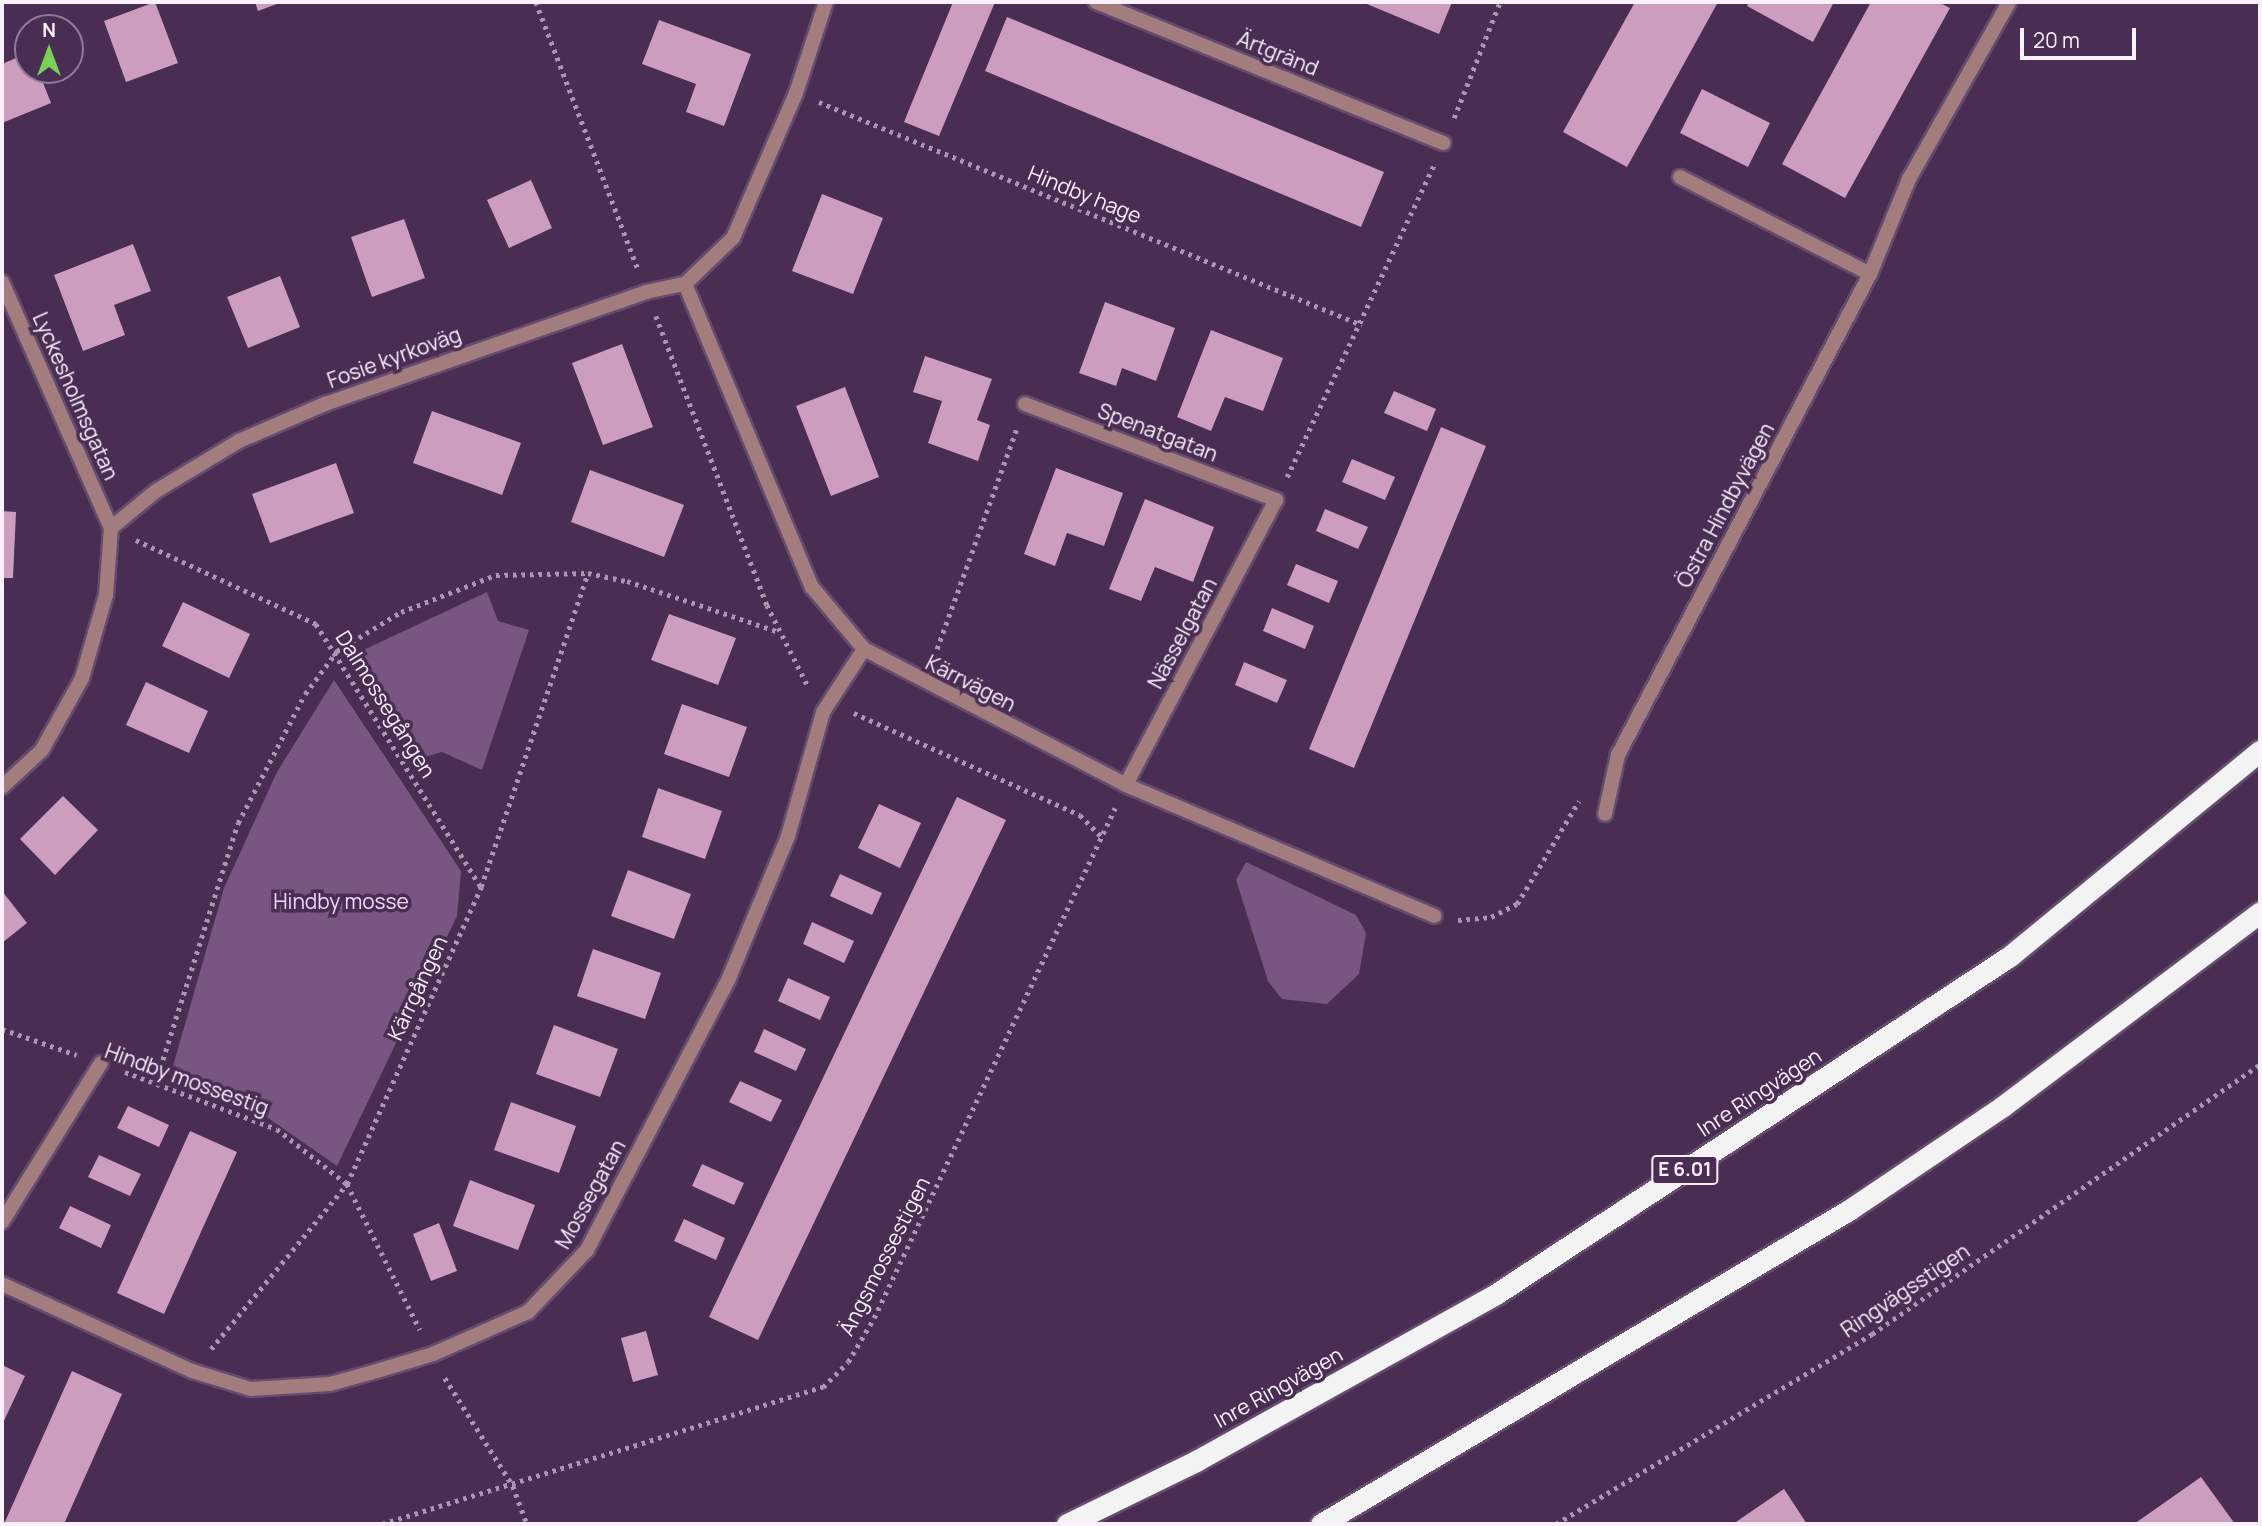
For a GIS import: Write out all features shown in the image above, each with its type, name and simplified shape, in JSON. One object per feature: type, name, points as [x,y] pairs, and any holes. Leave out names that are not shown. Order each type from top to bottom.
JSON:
[{"type":"highway","name":"Inre Ringvägen","points":[[1067,1524],[1196,1461],[1496,1294],[2010,956],[2260,751]]},
{"type":"highway","points":[[1321,1524],[1849,1210],[2003,1106],[2260,912]]},
{"type":"street","points":[[685,284],[733,238],[796,93],[826,2]]},
{"type":"street","name":"Ärtgränd","points":[[1096,2],[1444,143]]},
{"type":"street","name":"Östra Hindbyvägen","points":[[1605,814],[1618,755],[1870,274],[1909,179],[2009,2]]},
{"type":"street","points":[[1680,177],[1870,274]]},
{"type":"street","name":"Lyckesholmsgatan","points":[[2,282],[111,528]]},
{"type":"street","name":"Fosie kyrkoväg","points":[[111,528],[156,491],[239,442],[325,404],[646,292],[685,284]]},
{"type":"street","name":"Kärrvägen","points":[[685,284],[812,587],[864,649],[924,685],[1126,785],[1434,916]]},
{"type":"street","name":"Spenatgatan","points":[[1025,404],[1276,500]]},
{"type":"street","name":"Nässelgatan","points":[[1126,785],[1276,500]]},
{"type":"street","points":[[2,787],[42,750],[82,678],[106,595],[111,528]]},
{"type":"street","name":"Mossegatan","points":[[2,1284],[192,1371],[251,1389],[330,1384],[433,1354],[528,1312],[561,1283],[587,1250],[729,978],[788,836],[823,712],[864,649]]},
{"type":"street","points":[[2,1222],[101,1063]]},
{"type":"path","points":[[1276,500],[1362,325],[1444,143],[1500,2]]},
{"type":"path","name":"Hindby hage","points":[[796,93],[1362,325]]},
{"type":"path","points":[[924,685],[1025,404]]},
{"type":"path","name":"Dalmossegången","points":[[111,528],[316,624],[337,651],[481,887]]},
{"type":"path","points":[[155,1084],[239,823],[305,694],[337,651],[401,612],[496,575],[588,573],[779,632]]},
{"type":"path","name":"Kärrgången","points":[[192,1371],[346,1184],[481,887],[588,573]]},
{"type":"path","points":[[1434,916],[1491,918],[1517,904],[1562,821],[1586,793]]},
{"type":"path","name":"Ängsmossestigen","points":[[513,1486],[779,1406],[823,1387],[848,1362],[1101,836]]},
{"type":"path","name":"Hindby mossestig","points":[[2,1029],[276,1129],[346,1184]]},
{"type":"path","name":"Ringvägsstigen","points":[[1556,1524],[1872,1334],[2260,1064]]},
{"type":"path","points":[[382,1524],[513,1486],[527,1524]]},
{"type":"green space","points":[[487,592],[498,621],[529,630],[482,770],[442,752],[418,759],[357,665],[357,653]]},
{"type":"green space","name":"Hindby mosse","points":[[334,680],[461,871],[457,916],[337,1166],[261,1113],[169,1080],[224,888],[277,772]]},
{"type":"green space","points":[[1246,862],[1356,915],[1366,933],[1359,974],[1327,1004],[1282,999],[1268,981],[1236,880]]},
{"type":"building","points":[[155,2],[178,63],[126,82],[104,21]]},
{"type":"building","points":[[255,2],[282,2],[258,11]]},
{"type":"building","points":[[953,2],[995,2],[939,136],[904,122]]},
{"type":"building","points":[[1362,2],[1452,2],[1439,34]]},
{"type":"building","points":[[1635,2],[1718,2],[1627,167],[1563,132]]},
{"type":"building","points":[[1749,2],[1834,2],[1813,42],[1747,6]]},
{"type":"building","points":[[1871,2],[1938,2],[1950,8],[1845,198],[1782,164]]},
{"type":"building","points":[[1007,17],[1384,172],[1361,227],[985,71]]},
{"type":"building","points":[[659,20],[751,54],[724,126],[686,112],[696,84],[642,64]]},
{"type":"building","points":[[14,59],[14,84],[44,84],[51,103],[2,123],[2,64]]},
{"type":"building","points":[[1702,89],[1770,123],[1748,167],[1680,133]]},
{"type":"building","points":[[531,180],[552,228],[509,248],[487,200]]},
{"type":"building","points":[[822,194],[883,218],[853,294],[792,271]]},
{"type":"building","points":[[404,219],[425,278],[372,297],[351,237]]},
{"type":"building","points":[[133,244],[151,291],[114,305],[125,335],[83,351],[54,275]]},
{"type":"building","points":[[280,276],[300,327],[248,348],[227,297]]},
{"type":"building","points":[[1105,302],[1175,328],[1156,381],[1122,368],[1116,386],[1079,373]]},
{"type":"building","points":[[1211,330],[1283,358],[1263,411],[1225,397],[1211,431],[1177,417]]},
{"type":"building","points":[[622,344],[653,427],[603,445],[572,363]]},
{"type":"building","points":[[925,356],[992,379],[977,420],[990,425],[978,461],[928,443],[942,401],[913,392]]},
{"type":"building","points":[[845,387],[879,477],[831,496],[796,406]]},
{"type":"building","points":[[1394,391],[1436,409],[1427,431],[1384,413]]},
{"type":"building","points":[[432,411],[521,443],[502,495],[413,463]]},
{"type":"building","points":[[1441,427],[1486,446],[1354,768],[1309,749]]},
{"type":"building","points":[[1352,459],[1395,477],[1385,500],[1342,482]]},
{"type":"building","points":[[336,463],[354,513],[270,543],[252,494]]},
{"type":"building","points":[[1056,468],[1123,493],[1104,546],[1067,533],[1055,566],[1024,554]]},
{"type":"building","points":[[590,470],[684,505],[664,557],[571,522]]},
{"type":"building","points":[[1145,499],[1214,527],[1193,582],[1155,567],[1141,601],[1109,589]]},
{"type":"building","points":[[1325,509],[1368,527],[1358,549],[1316,531]]},
{"type":"building","points":[[2,511],[16,512],[13,578],[2,578]]},
{"type":"building","points":[[1296,564],[1338,581],[1329,603],[1287,585]]},
{"type":"building","points":[[183,602],[250,634],[229,678],[162,646]]},
{"type":"building","points":[[1272,608],[1314,626],[1305,649],[1263,631]]},
{"type":"building","points":[[669,614],[736,638],[718,685],[651,660]]},
{"type":"building","points":[[1244,662],[1287,680],[1277,703],[1235,685]]},
{"type":"building","points":[[146,682],[208,711],[189,753],[126,725]]},
{"type":"building","points":[[682,704],[747,727],[729,777],[664,754]]},
{"type":"building","points":[[658,788],[722,811],[705,859],[642,837]]},
{"type":"building","points":[[63,796],[98,830],[55,875],[20,839]]},
{"type":"building","points":[[957,797],[1006,820],[758,1340],[709,1317]]},
{"type":"building","points":[[879,804],[921,823],[900,868],[858,848]]},
{"type":"building","points":[[628,870],[691,894],[674,939],[611,916]]},
{"type":"building","points":[[840,874],[882,893],[872,915],[830,896]]},
{"type":"building","points":[[2,891],[27,923],[2,943]]},
{"type":"building","points":[[812,922],[854,941],[844,963],[803,944]]},
{"type":"building","points":[[593,949],[661,973],[645,1019],[577,996]]},
{"type":"building","points":[[788,978],[830,997],[820,1020],[778,1001]]},
{"type":"building","points":[[554,1025],[618,1049],[600,1097],[536,1074]]},
{"type":"building","points":[[764,1029],[806,1049],[796,1071],[754,1052]]},
{"type":"building","points":[[740,1081],[782,1100],[771,1122],[729,1102]]},
{"type":"building","points":[[511,1102],[576,1126],[559,1173],[494,1150]]},
{"type":"building","points":[[128,1106],[169,1125],[159,1147],[117,1128]]},
{"type":"building","points":[[190,1131],[237,1152],[164,1314],[117,1293]]},
{"type":"building","points":[[99,1155],[141,1174],[130,1196],[88,1177]]},
{"type":"building","points":[[702,1164],[744,1183],[734,1205],[692,1186]]},
{"type":"building","points":[[470,1180],[535,1205],[518,1250],[453,1226]]},
{"type":"building","points":[[70,1206],[111,1225],[101,1248],[59,1228]]},
{"type":"building","points":[[684,1219],[725,1238],[716,1260],[674,1241]]},
{"type":"building","points":[[439,1223],[457,1271],[431,1281],[413,1234]]},
{"type":"building","points":[[646,1331],[658,1375],[633,1382],[621,1338]]},
{"type":"building","points":[[2,1365],[25,1376],[2,1425]]},
{"type":"building","points":[[72,1371],[122,1394],[64,1524],[4,1524]]},
{"type":"building","points":[[2201,1477],[2235,1524],[2134,1524]]},
{"type":"building","points":[[1784,1489],[1807,1524],[1733,1524]]}]
